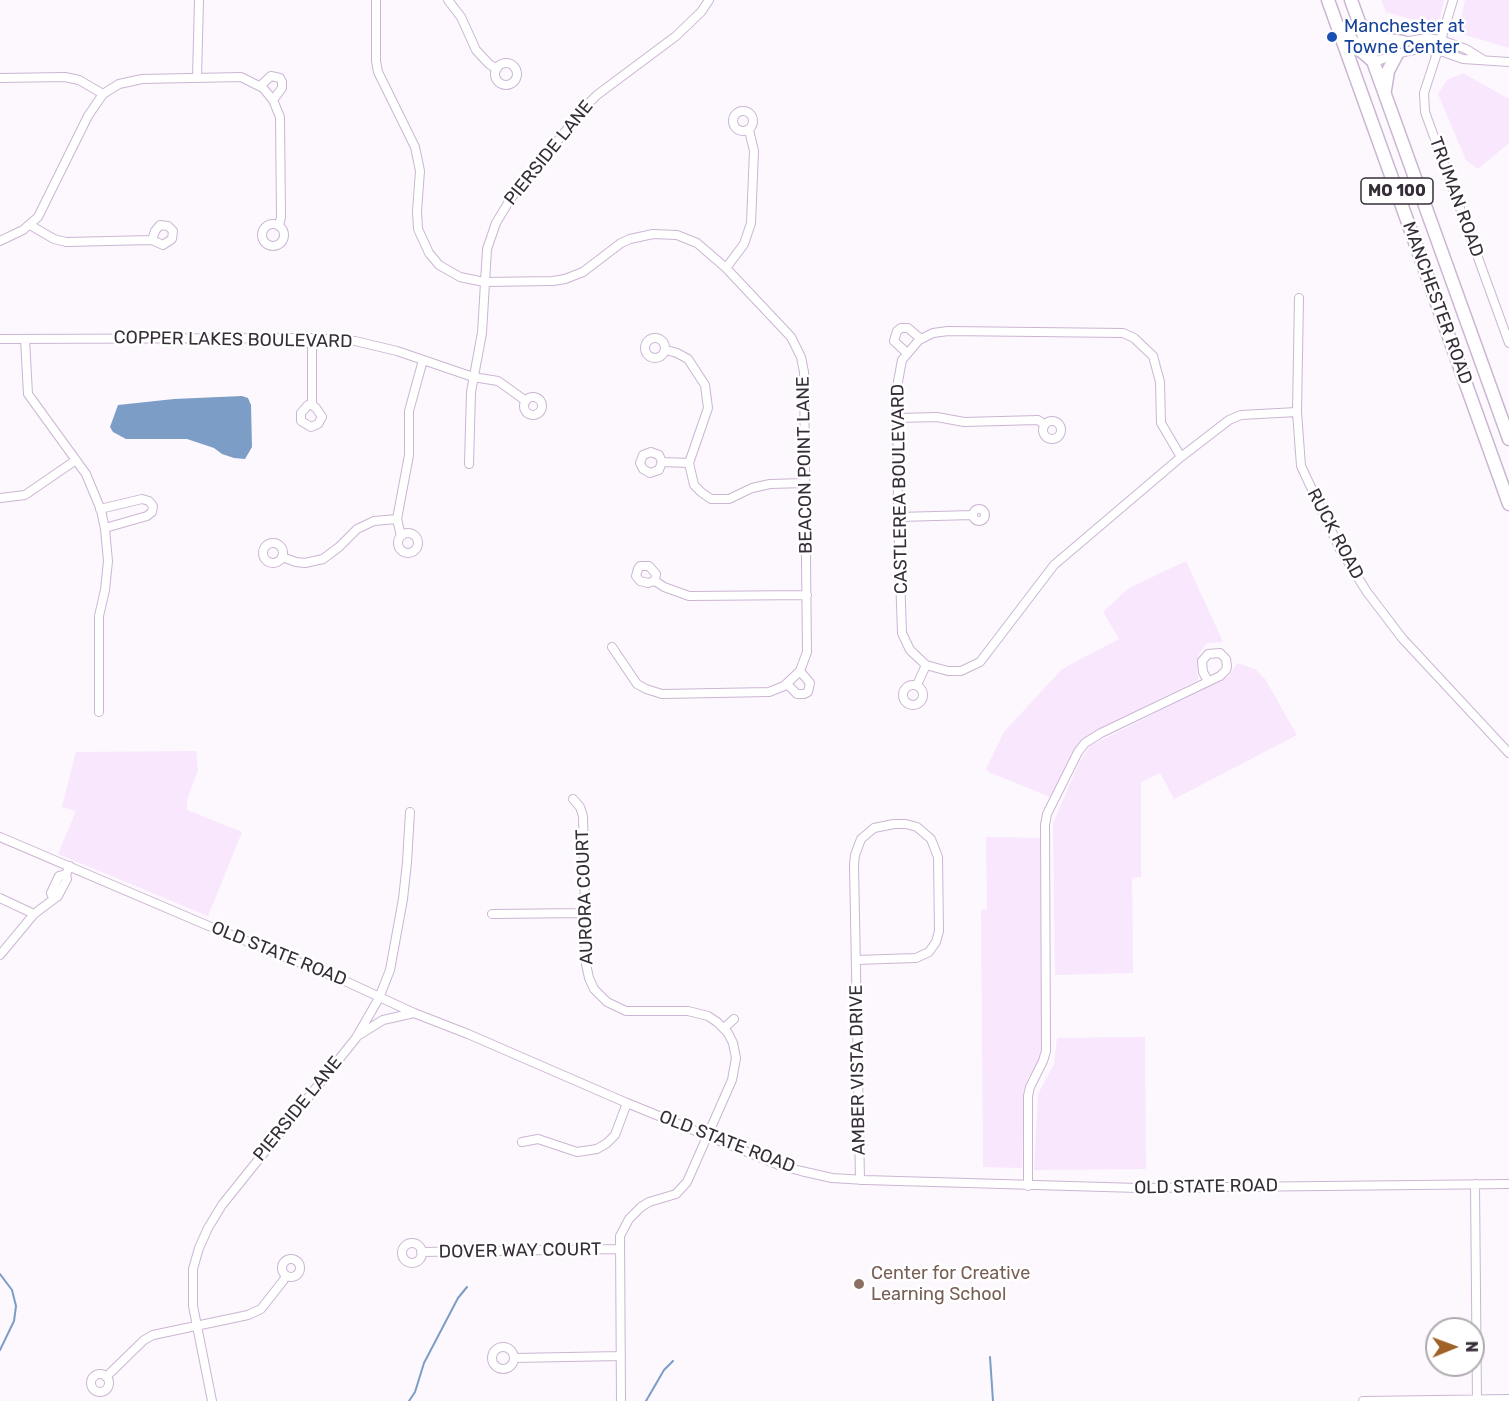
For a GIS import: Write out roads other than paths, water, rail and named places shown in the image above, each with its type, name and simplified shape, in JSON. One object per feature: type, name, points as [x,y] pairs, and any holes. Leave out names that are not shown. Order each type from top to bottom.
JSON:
[{"type":"highway","name":"MANCHESTER ROAD","points":[[1328,0],[1509,504]]},
{"type":"highway","name":"MANCHESTER ROAD","points":[[1351,0],[1509,440]]},
{"type":"highway","points":[[1335,19],[1370,57],[1361,63],[1357,80]]},
{"type":"highway","points":[[1360,23],[1381,39],[1403,42]]},
{"type":"highway","points":[[1385,94],[1388,71],[1397,54]]},
{"type":"street","points":[[197,78],[199,0]]},
{"type":"street","name":"BEACON POINT LANE","points":[[376,0],[378,72],[402,118],[419,160],[417,220],[421,239],[429,253],[445,269],[460,277],[484,282],[565,279],[583,272],[621,243],[653,234],[677,236],[697,243],[726,268],[791,337],[801,357],[804,372],[807,652],[800,671]]},
{"type":"street","points":[[448,0],[461,17],[477,50],[489,64],[497,69]]},
{"type":"street","name":"PIERSIDE LANE","points":[[470,464],[471,392],[482,333],[487,249],[492,232],[511,198],[592,100],[676,36],[701,12],[709,0]]},
{"type":"street","points":[[1441,40],[1453,0]]},
{"type":"street","points":[[1370,57],[1403,42],[1421,38],[1441,40],[1466,49],[1484,59]]},
{"type":"street","points":[[1370,57],[1397,54],[1413,49],[1437,50],[1463,59],[1509,62]]},
{"type":"street","name":"TRUMAN ROAD","points":[[1437,50],[1424,93],[1425,112],[1509,343]]},
{"type":"street","points":[[260,86],[271,75],[280,78],[282,88],[273,100]]},
{"type":"street","points":[[0,78],[65,77],[79,80],[103,94]]},
{"type":"street","points":[[0,241],[30,225],[38,217],[88,116],[103,94],[119,84],[142,79],[241,77],[260,86],[273,100],[279,117],[281,217],[279,226]]},
{"type":"street","points":[[726,268],[744,244],[751,223],[754,151],[749,130]]},
{"type":"street","points":[[30,225],[54,239],[66,242],[152,240]]},
{"type":"street","name":"RUCK ROAD","points":[[1299,298],[1297,412],[1298,457],[1301,466],[1346,560],[1367,592],[1392,626],[1509,753]]},
{"type":"street","points":[[907,353],[894,341],[897,331],[901,328],[908,328],[921,339],[933,333],[948,332],[1123,333],[1134,338],[1153,356],[1160,382],[1161,423],[1181,457]]},
{"type":"street","points":[[312,338],[312,405]]},
{"type":"street","name":"COPPER LAKES BOULEVARD","points":[[0,339],[312,338],[355,341],[473,377],[498,381],[526,401]]},
{"type":"street","points":[[25,339],[28,394],[86,474],[105,528],[108,561],[99,616],[99,712]]},
{"type":"street","name":"CASTLEREA BOULEVARD","points":[[921,339],[907,353],[900,366],[897,387],[898,517],[902,633],[910,650],[926,665]]},
{"type":"street","points":[[666,350],[688,359],[705,385],[708,408],[689,463],[694,484],[701,492],[711,499],[729,499],[752,488],[770,484],[805,483]]},
{"type":"street","points":[[401,536],[397,519],[409,455],[409,411],[423,360]]},
{"type":"street","points":[[917,686],[926,665],[948,671],[961,671],[980,662],[1054,565],[1181,457],[1229,420],[1241,415],[1297,412]]},
{"type":"street","points":[[898,418],[937,417],[964,422],[1038,420],[1045,425]]},
{"type":"street","points":[[0,498],[25,495],[76,460]]},
{"type":"street","points":[[662,462],[689,463]]},
{"type":"street","points":[[100,509],[142,500],[149,501],[153,506],[152,512],[147,516],[105,528]]},
{"type":"street","points":[[898,517],[973,515]]},
{"type":"street","points":[[282,557],[305,563],[323,559],[357,529],[374,521],[397,519]]},
{"type":"street","points":[[655,581],[664,587],[689,596],[807,595]]},
{"type":"street","points":[[612,647],[637,684],[662,694],[769,692],[787,684],[800,671],[810,683],[808,692],[797,694],[787,684]]},
{"type":"street","points":[[1028,1186],[1028,1096],[1046,1051],[1047,814],[1078,752],[1085,743],[1208,681]]},
{"type":"street","name":"AURORA COURT","points":[[573,799],[580,807],[583,816],[587,971],[594,989],[607,1002],[626,1011],[695,1012],[708,1016],[724,1028]]},
{"type":"street","name":"PIERSIDE LANE","points":[[212,1401],[195,1326],[192,1287],[193,1269],[199,1248],[222,1205],[356,1038],[379,998],[390,970],[403,899],[408,862],[410,812]]},
{"type":"street","name":"AMBER VISTA DRIVE","points":[[856,960],[916,958],[929,952],[936,942],[939,931],[938,857],[931,839],[917,827],[906,824],[881,825],[867,833],[857,846],[854,865],[860,1180]]},
{"type":"street","name":"OLD STATE ROAD","points":[[0,837],[68,870],[345,981],[379,998],[709,1137],[779,1165],[801,1171],[832,1178],[860,1180],[1028,1186],[1138,1188],[1509,1184]]},
{"type":"street","points":[[0,955],[34,914],[58,896],[67,879],[68,870]]},
{"type":"street","points":[[0,898],[34,914]]},
{"type":"street","points":[[492,914],[585,913]]},
{"type":"street","points":[[356,1038],[383,1020],[414,1013]]},
{"type":"street","points":[[621,1401],[620,1236],[624,1226],[636,1211],[650,1202],[676,1194],[687,1182],[709,1137],[732,1080],[736,1065],[732,1043],[724,1028],[734,1019]]},
{"type":"street","points":[[522,1142],[538,1139],[577,1152],[597,1149],[615,1135],[627,1103]]},
{"type":"street","points":[[1475,1184],[1477,1400]]},
{"type":"street","name":"DOVER WAY COURT","points":[[421,1252],[619,1249]]},
{"type":"street","points":[[106,1377],[144,1340],[153,1335],[248,1315],[261,1309],[286,1276]]},
{"type":"street","points":[[514,1358],[621,1356]]},
{"type":"street","points":[[1363,1401],[1509,1399]]},
{"type":"water","points":[[242,396],[248,398],[251,405],[252,447],[245,459],[222,454],[214,448],[187,439],[126,439],[113,432],[110,427],[118,405],[174,399]]},
{"type":"waterway","points":[[0,1274],[12,1290],[16,1306],[14,1321],[0,1350]]},
{"type":"waterway","points":[[409,1401],[415,1392],[424,1363],[458,1298],[467,1287]]},
{"type":"waterway","points":[[990,1357],[993,1401]]},
{"type":"waterway","points":[[646,1401],[664,1370],[673,1361]]},
{"type":"place","name":"Manchester at Towne Center","points":[[1332,37]]},
{"type":"place","name":"Center for Creative Learning School","points":[[859,1284]]}]
